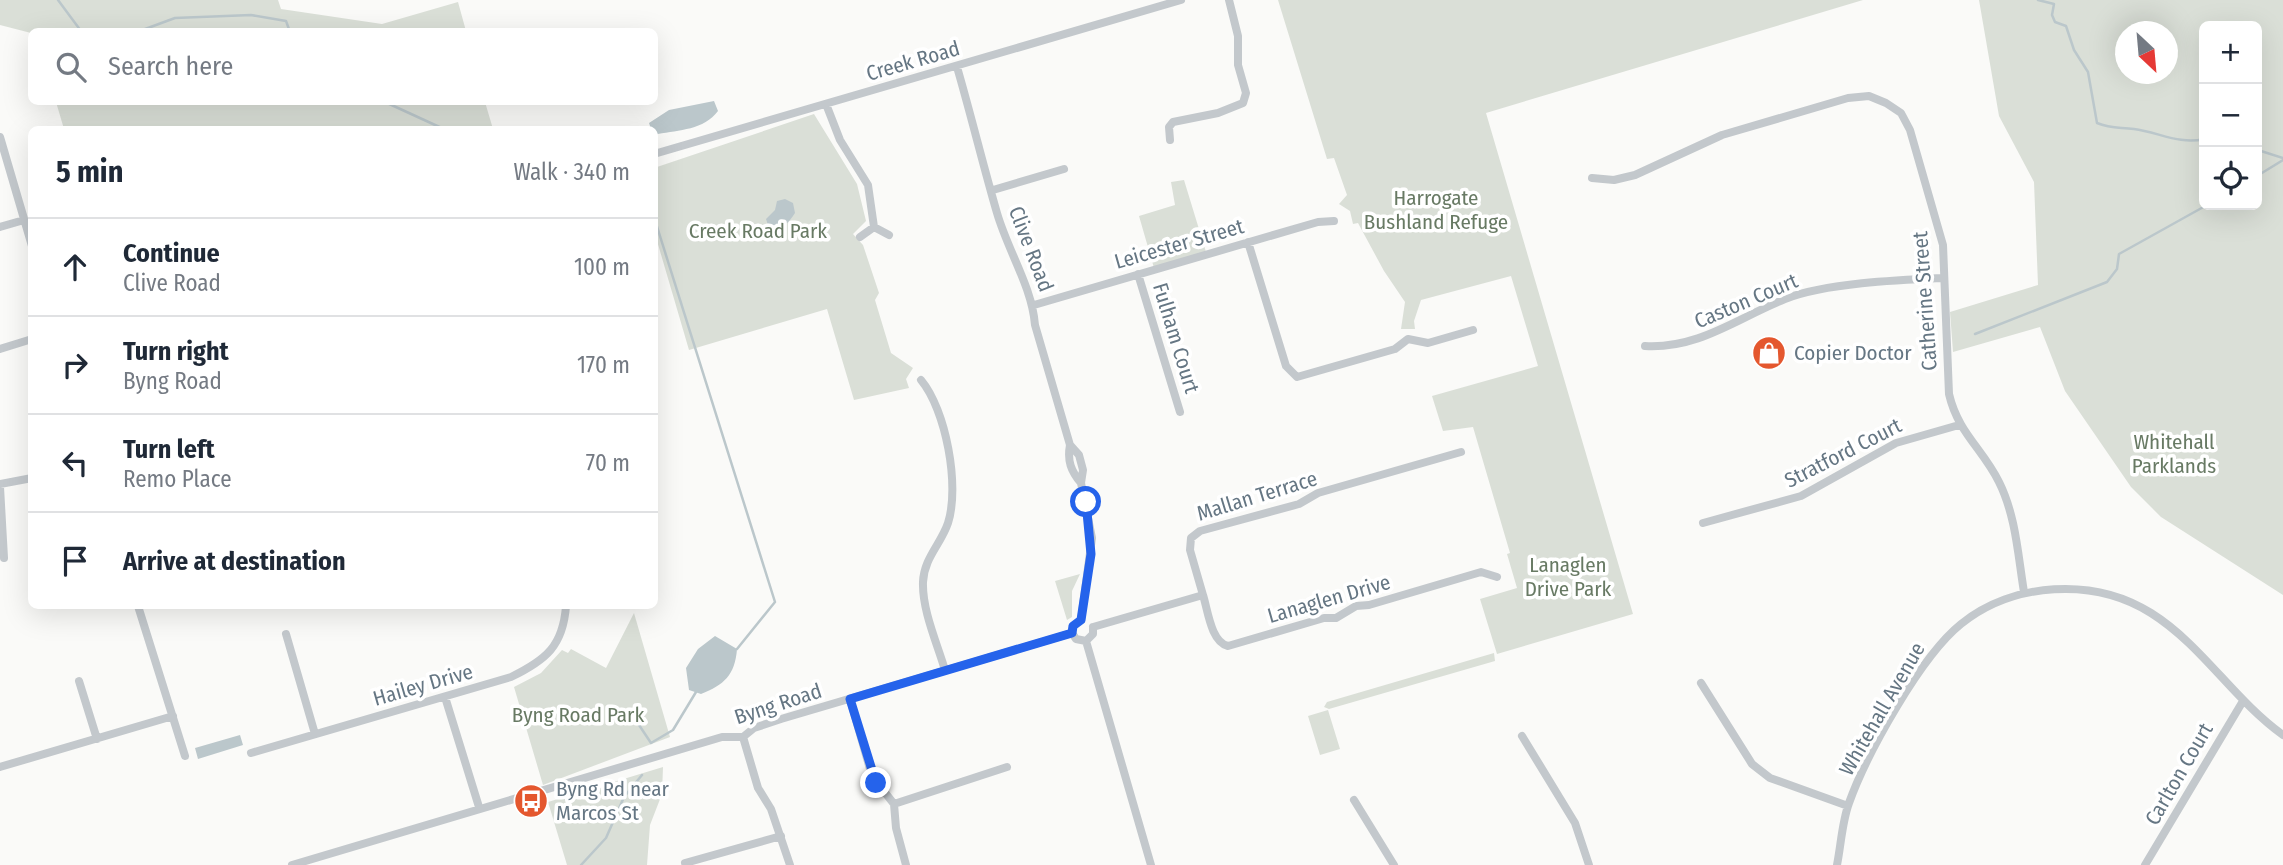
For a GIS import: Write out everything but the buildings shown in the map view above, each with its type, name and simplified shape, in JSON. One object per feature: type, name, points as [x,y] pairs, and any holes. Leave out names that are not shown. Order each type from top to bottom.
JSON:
[{"type":"street","name":"Creek Road","points":[[658,153],[1181,0]]},
{"type":"street","points":[[1170,140],[1170,127],[1173,122],[1218,113],[1244,103],[1246,93],[1238,65],[1238,36],[1229,0]]},
{"type":"street","name":"Clive Road","points":[[957,67],[986,176],[993,190],[997,213],[1026,293],[1034,305],[1035,325],[1070,445],[1079,454],[1083,470],[1081,483],[1092,538],[1081,620]]},
{"type":"street","name":"Catherine Street","points":[[1592,178],[1614,180],[1634,175],[1722,135],[1832,101],[1869,96],[1901,113],[1910,130],[1943,245],[1949,394],[1959,425],[1997,478],[2007,498],[2024,592]]},
{"type":"street","points":[[826,104],[840,140],[864,177],[871,196],[874,227]]},
{"type":"street","points":[[0,137],[28,234]]},
{"type":"street","points":[[993,190],[1064,169]]},
{"type":"street","points":[[0,227],[23,220]]},
{"type":"street","name":"Leicester Street","points":[[1034,305],[1318,222],[1334,221]]},
{"type":"street","points":[[874,227],[889,235]]},
{"type":"street","points":[[860,237],[874,227]]},
{"type":"street","points":[[1248,242],[1286,366],[1297,377],[1395,349],[1408,339],[1428,343],[1473,330]]},
{"type":"street","name":"Fulham Court","points":[[1138,274],[1180,412]]},
{"type":"street","name":"Caston Court","points":[[1645,346],[1668,348],[1691,343],[1806,293],[1944,278]]},
{"type":"street","points":[[0,349],[28,340]]},
{"type":"street","points":[[921,380],[930,391],[950,458],[954,485],[947,526],[930,556],[923,583],[945,670]]},
{"type":"street","name":"Stratford Court","points":[[1703,523],[1801,496],[1896,443],[1959,425]]},
{"type":"street","name":"Mallan Terrace","points":[[1203,595],[1190,550],[1194,534],[1299,504],[1318,493],[1461,452]]},
{"type":"street","points":[[4,558],[0,485],[28,479]]},
{"type":"street","name":"Lanaglen Drive","points":[[1203,595],[1216,636],[1222,644],[1228,646],[1324,618],[1336,618],[1356,606],[1481,572],[1497,577]]},
{"type":"street","name":"Whitehall Avenue","points":[[1837,865],[1848,806],[1869,758],[1924,664],[1962,623],[2024,592],[2083,589],[2120,598],[2149,612],[2171,627],[2243,701],[2283,735]]},
{"type":"street","points":[[1093,627],[1203,595]]},
{"type":"street","points":[[139,609],[185,757]]},
{"type":"street","name":"Hailey Drive","points":[[251,753],[511,677],[540,663],[558,642],[565,609]]},
{"type":"street","points":[[1081,620],[1087,620],[1093,627],[1093,634],[1086,641],[1076,639],[1072,633],[1073,626],[1081,620]]},
{"type":"street","name":"Byng Road","points":[[292,865],[479,807],[722,737],[743,737],[754,728],[1072,633]]},
{"type":"street","points":[[286,634],[315,734]]},
{"type":"street","points":[[1086,641],[1151,865]]},
{"type":"street","points":[[79,681],[97,738]]},
{"type":"street","points":[[1701,683],[1752,764],[1770,778],[1848,806]]},
{"type":"street","points":[[445,697],[479,807]]},
{"type":"street","points":[[850,699],[872,776],[894,804],[896,828],[906,865]]},
{"type":"street","name":"Carlton Court","points":[[2145,865],[2243,701]]},
{"type":"street","points":[[0,767],[173,716]]},
{"type":"street","points":[[1522,736],[1575,823],[1589,865]]},
{"type":"street","points":[[743,737],[758,788],[771,809],[790,865]]},
{"type":"street","points":[[894,804],[1007,767]]},
{"type":"street","points":[[1353,800],[1394,865]]},
{"type":"street","points":[[685,863],[781,836]]},
{"type":"green space","points":[[0,0],[278,0],[281,9],[382,24],[458,2],[465,28],[28,28],[28,32],[0,25]]},
{"type":"green space","points":[[1278,0],[1863,0],[1486,113],[1633,614],[1497,654],[1480,599],[1517,588],[1507,554],[1510,553],[1473,427],[1443,431],[1432,396],[1538,366],[1511,276],[1421,300],[1414,321],[1415,329],[1401,329],[1405,302],[1384,271],[1358,223],[1353,224],[1350,211],[1339,204],[1347,195],[1334,158],[1327,159]]},
{"type":"green space","name":"Whitehall Parklands","points":[[1979,0],[2283,0],[2283,595],[2161,517],[2131,487],[2065,391],[2040,327],[1953,352],[1950,312],[2038,285],[2034,182],[1999,116]]},
{"type":"green space","points":[[57,105],[486,105],[492,126],[63,126]]},
{"type":"green space","name":"Creek Road Park","points":[[814,114],[857,184],[866,221],[853,234],[863,245],[879,293],[875,300],[891,353],[913,368],[906,379],[909,388],[854,400],[827,309],[689,350],[658,244],[658,167]]},
{"type":"green space","points":[[1184,180],[1206,252],[1154,268],[1139,216],[1175,205],[1171,182]]},
{"type":"green space","points":[[1080,574],[1072,591],[1072,617],[1067,620],[1055,581]]},
{"type":"green space","name":"Byng Road Park","points":[[634,613],[670,737],[543,785],[514,687],[541,673],[562,650],[568,653],[571,649],[606,668]]},
{"type":"green space","points":[[1494,653],[1495,661],[1329,709],[1324,707],[1327,702]]},
{"type":"green space","points":[[1328,710],[1340,749],[1320,755],[1308,716]]},
{"type":"green space","points":[[663,767],[662,794],[650,825],[647,865],[567,865],[548,802]]},
{"type":"shaded area","points":[[714,101],[718,111],[698,126],[658,134],[658,126],[650,126],[649,123],[669,110]]},
{"type":"shaded area","points":[[785,199],[793,203],[795,213],[785,225],[769,228],[766,219],[775,210],[777,201]]},
{"type":"shaded area","points":[[715,636],[737,649],[734,666],[727,678],[716,687],[701,694],[689,690],[686,668],[698,649]]},
{"type":"shaded area","points":[[240,735],[243,745],[198,759],[195,748]]},
{"type":"waterway","points":[[58,0],[79,28]]},
{"type":"waterway","points":[[2038,0],[2054,4],[2052,15],[2055,22],[2066,26],[2074,50],[2088,72],[2097,123],[2178,139],[2199,140]]},
{"type":"waterway","points":[[148,28],[175,18],[251,15],[286,21],[289,28]]},
{"type":"waterway","points":[[392,105],[437,126]]},
{"type":"waterway","points":[[2259,147],[2261,151],[2283,158]]},
{"type":"waterway","points":[[2262,173],[2283,160]]},
{"type":"waterway","points":[[1975,334],[2107,282],[2117,269],[2119,254],[2199,209]]},
{"type":"waterway","points":[[658,230],[775,602],[737,649]]},
{"type":"waterway","points":[[629,710],[651,743],[673,730],[696,692]]},
{"type":"waterway","points":[[581,865],[606,838],[624,797],[642,775]]},
{"type":"place","name":"Copier Doctor","points":[[1769,353]]},
{"type":"place","name":"Byng Rd near Marcos St","points":[[531,801]]},
{"type":"route","points":[[876,783],[850,699],[1072,633],[1073,626],[1081,620],[1091,554],[1092,538],[1086,502]]},
{"type":"park label","name":"Harrogate Bushland Refuge","points":[[1436,210]]},
{"type":"park label","name":"Lanaglen Drive Park","points":[[1568,577]]}]
